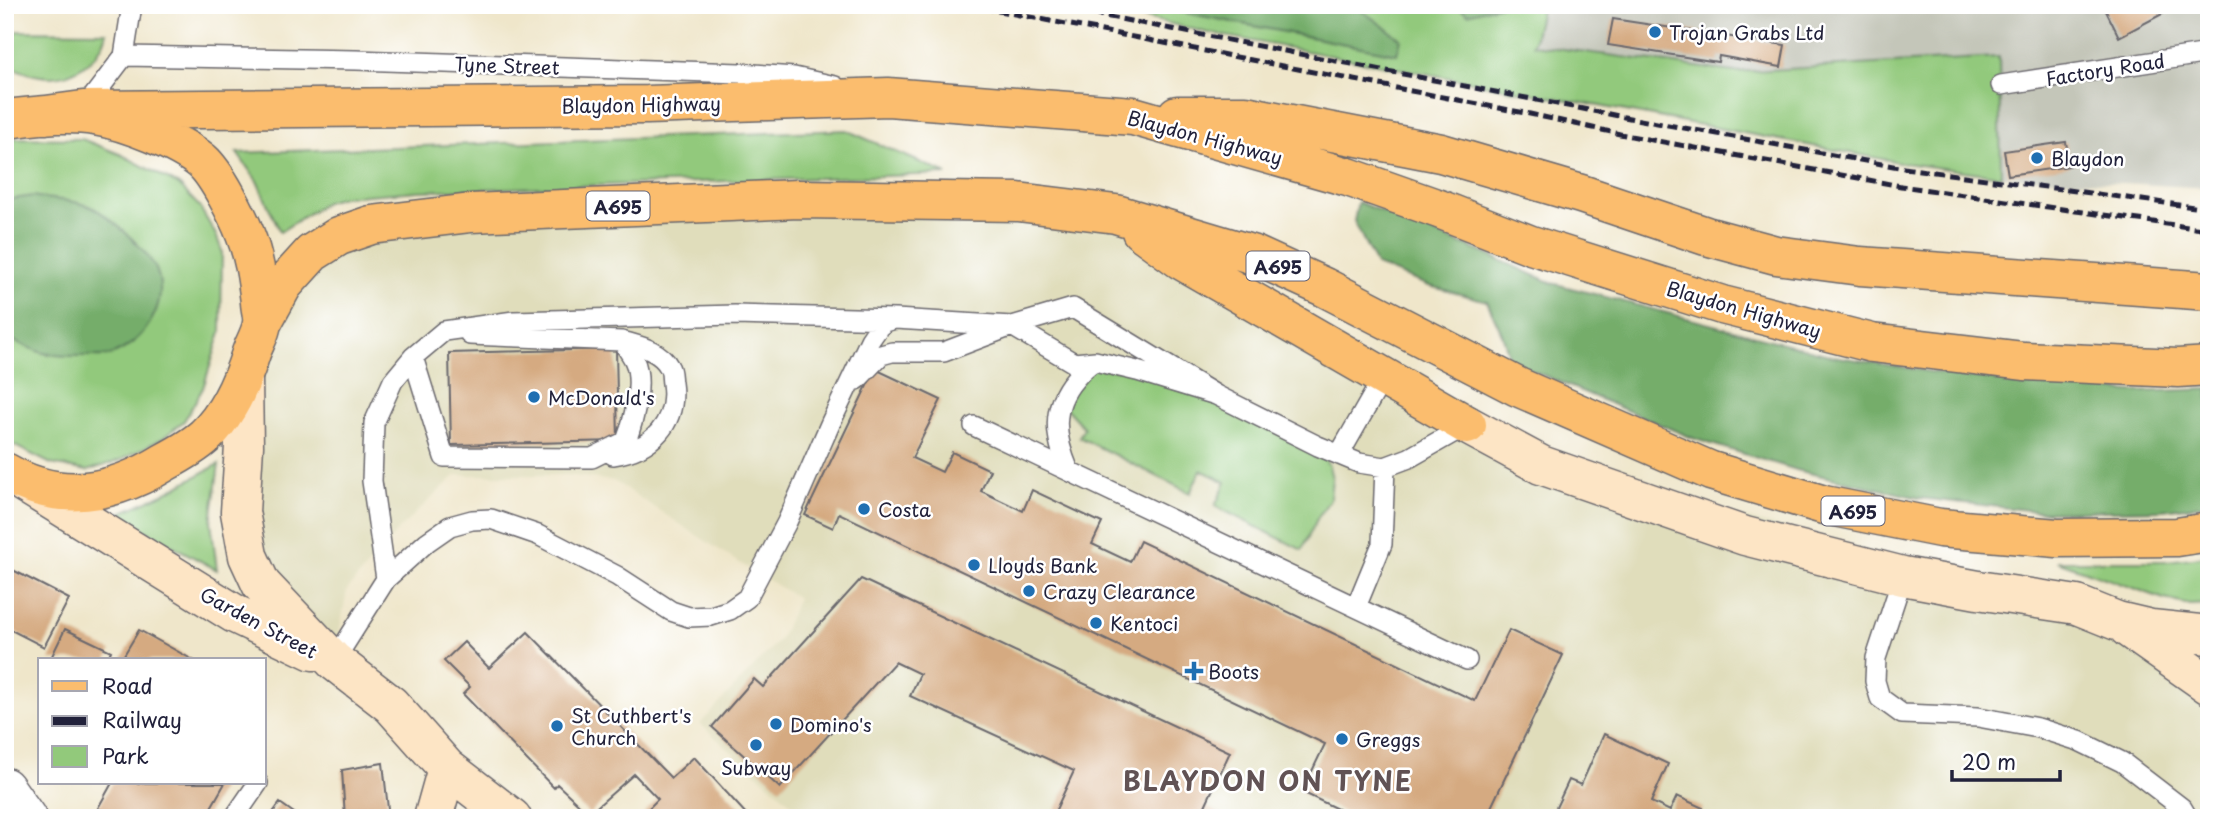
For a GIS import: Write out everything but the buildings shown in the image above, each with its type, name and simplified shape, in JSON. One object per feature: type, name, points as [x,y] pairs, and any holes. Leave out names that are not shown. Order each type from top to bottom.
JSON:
[{"type":"main road","name":"Blaydon Highway","points":[[17,114],[83,110],[647,105],[888,97],[1133,116],[1348,177],[1531,245],[1722,305],[1872,343],[2024,361],[2178,368],[2209,366]]},
{"type":"main road","points":[[15,478],[54,490],[80,492],[107,489],[147,473],[204,436],[224,412],[243,379],[262,323],[256,269],[249,243],[211,170],[203,162],[184,149],[146,131],[108,119],[86,115],[17,114]]},
{"type":"main road","points":[[1133,116],[1245,115],[1441,153],[1581,194],[1706,236],[1776,255],[1860,266],[2209,291]]},
{"type":"main road","name":"A695","points":[[262,323],[283,285],[312,253],[338,236],[371,225],[471,213],[810,198],[1018,202],[1116,214],[1254,255],[1324,287],[1518,387],[1712,471],[1824,505],[1940,528],[2057,538],[2177,537],[2209,532]]},
{"type":"main road","points":[[1116,214],[1181,260],[1467,425]]},
{"type":"street","name":"Garden Street","points":[[243,379],[244,446],[240,512],[248,556],[261,584],[334,661]]},
{"type":"street","points":[[1467,425],[1541,465],[1745,536],[1903,576],[2077,606],[2117,621],[2151,629],[2209,635]]},
{"type":"street","name":"Garden Street","points":[[15,478],[235,614],[334,661]]},
{"type":"street","points":[[2117,621],[2209,685]]},
{"type":"street","points":[[334,661],[391,705],[446,768],[512,818]]},
{"type":"street","points":[[433,818],[446,768]]},
{"type":"street","points":[[5,787],[27,818]]},
{"type":"lane","points":[[83,110],[124,56],[132,5]]},
{"type":"lane","name":"Factory Road","points":[[2001,85],[2209,53]]},
{"type":"lane","name":"Tyne Street","points":[[124,56],[753,73],[794,77],[888,97]]},
{"type":"lane","points":[[831,422],[859,378],[881,355],[892,352],[944,352],[1012,326],[1073,307],[1216,395],[1359,463],[1385,467],[1409,458],[1467,425]]},
{"type":"lane","points":[[386,579],[372,481],[374,423],[393,381],[413,357],[444,331],[514,321],[735,315],[895,319],[1012,326],[1074,363],[1095,361],[1137,370],[1216,395]]},
{"type":"lane","points":[[334,661],[386,579],[427,542],[450,526],[472,520],[491,519],[538,535],[617,576],[671,611],[689,617],[700,617],[730,610],[747,598],[787,522],[870,340],[879,327],[895,319]]},
{"type":"lane","points":[[413,357],[444,457],[592,458],[624,453],[648,444],[662,430],[671,410],[673,392],[670,368],[651,350],[622,341],[481,337],[444,331]]},
{"type":"lane","points":[[592,458],[626,441],[633,425],[636,406],[635,362],[622,341]]},
{"type":"lane","points":[[1069,471],[1059,446],[1059,409],[1069,385],[1084,367],[1095,361]]},
{"type":"lane","points":[[1339,455],[1384,376]]},
{"type":"lane","points":[[974,426],[1466,660]]},
{"type":"lane","points":[[1356,607],[1382,544],[1385,467]]},
{"type":"lane","points":[[1903,576],[1876,657],[1874,681],[1880,698],[1902,714],[1978,718],[2038,728],[2079,741],[2122,762],[2182,808],[2188,818]]},
{"type":"lane","points":[[234,818],[257,784]]},
{"type":"shaded area","points":[[1543,5],[2209,5],[2209,188],[2001,176],[1999,58],[1734,72],[1532,45]]},
{"type":"shaded area","points":[[798,199],[1116,214],[1541,465],[2077,605],[2209,685],[2209,818],[808,818],[700,724],[780,639],[798,598],[614,481],[568,475],[456,475],[399,529],[347,590],[334,661],[261,584],[252,352],[339,236]]},
{"type":"green space","points":[[1091,5],[1542,5],[1533,45],[1734,72],[1999,57],[2001,176],[1904,163],[1209,33]]},
{"type":"green space","points":[[1145,5],[1354,5],[1401,39],[1397,54]]},
{"type":"green space","points":[[1455,5],[1501,5],[1468,14]]},
{"type":"green space","points":[[5,31],[107,32],[104,42],[91,60],[72,72],[51,77],[33,75],[13,68],[5,56]]},
{"type":"green space","points":[[846,130],[947,174],[418,191],[342,197],[326,202],[280,232],[257,181],[237,153]]},
{"type":"green space","points":[[5,138],[82,139],[122,155],[179,185],[199,206],[222,251],[221,332],[203,388],[184,421],[163,438],[121,460],[87,471],[51,464],[5,441]]},
{"type":"green space","points":[[33,196],[80,203],[97,210],[142,249],[156,269],[160,282],[157,309],[143,332],[122,350],[105,356],[58,355],[40,352],[5,337],[5,200]]},
{"type":"green space","points":[[1358,202],[1552,283],[1833,356],[1951,375],[2131,392],[2209,389],[2209,504],[2163,510],[2045,512],[1919,498],[1800,471],[1695,439],[1510,359],[1487,301],[1429,286],[1376,265],[1354,221]]},
{"type":"green space","points":[[1084,367],[1137,371],[1318,446],[1332,478],[1330,499],[1302,550],[1215,506],[1226,482],[1201,470],[1190,493],[1079,437],[1084,428],[1061,403]]},
{"type":"green space","points":[[219,464],[211,521],[217,570],[116,515],[165,493]]},
{"type":"green space","points":[[2209,556],[2209,604],[2189,605],[2164,599],[2057,561],[2166,561]]},
{"type":"railway","points":[[968,5],[1530,114],[1620,134],[1901,186],[2209,230]]},
{"type":"railway","points":[[1048,5],[1624,117],[1904,168],[2209,209]]},
{"type":"place","name":"Trojan Grabs Ltd","points":[[1655,32]]},
{"type":"place","name":"Blaydon","points":[[2037,158]]},
{"type":"place","name":"McDonald's","points":[[534,397]]},
{"type":"place","name":"Costa","points":[[864,509]]},
{"type":"place","name":"Lloyds Bank","points":[[974,565]]},
{"type":"place","name":"Crazy Clearance","points":[[1029,591]]},
{"type":"place","name":"Kentoci","points":[[1096,623]]},
{"type":"place","name":"Boots","points":[[1194,671]]},
{"type":"place","name":"Domino's","points":[[776,724]]},
{"type":"place","name":"St Cuthbert's Church","points":[[557,726]]},
{"type":"place","name":"Greggs","points":[[1342,739]]},
{"type":"place","name":"Subway","points":[[756,745]]},
{"type":"district","name":"BLAYDON ON TYNE","points":[[1268,780]]}]
